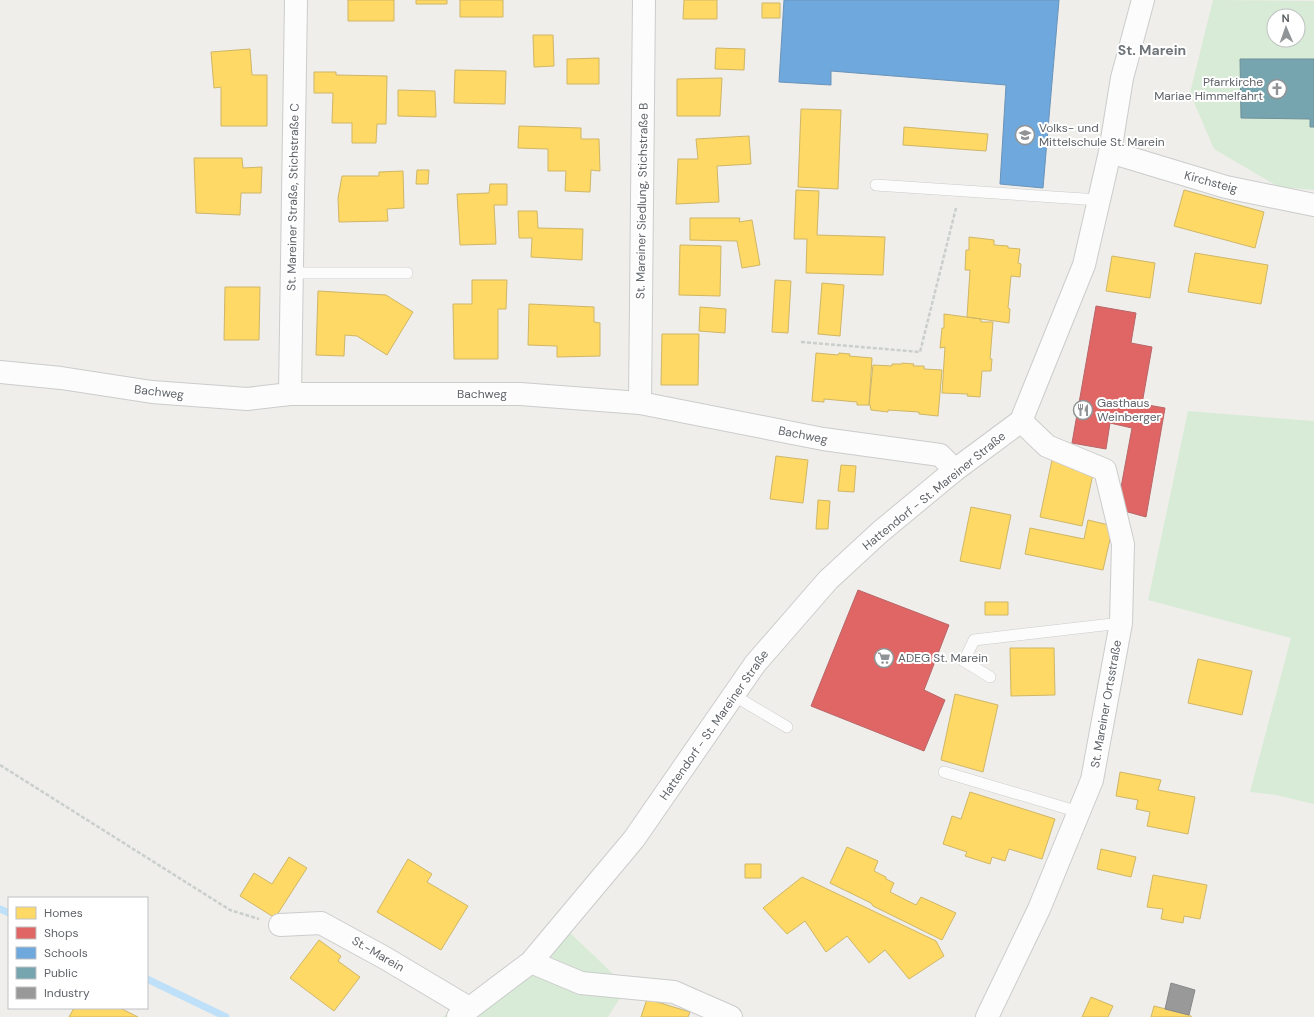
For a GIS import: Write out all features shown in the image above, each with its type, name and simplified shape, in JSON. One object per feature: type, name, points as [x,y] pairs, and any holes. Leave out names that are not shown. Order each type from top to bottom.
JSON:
[{"type":"street","name":"St. Mareiner Straße, Stichstraße C","points":[[290,394],[296,0]]},
{"type":"street","name":"St. Mareiner Siedlung, Stichstraße B","points":[[640,403],[644,0]]},
{"type":"street","points":[[1021,421],[1084,265],[1110,152],[1122,78],[1143,0]]},
{"type":"street","name":"Kirchsteig","points":[[1110,152],[1226,187],[1314,205]]},
{"type":"street","name":"Bachweg","points":[[0,372],[61,378],[152,392],[247,399],[290,394],[520,394],[640,403],[823,439],[940,455],[955,470]]},
{"type":"street","name":"Hattendorf - St. Mareiner Straße","points":[[463,1013],[531,962],[634,839],[755,664],[828,580],[880,532],[955,470],[1021,421]]},
{"type":"street","name":"St. Mareiner Ortsstraße","points":[[987,1017],[1039,909],[1092,780],[1121,623],[1123,544],[1106,470],[1047,446],[1021,421]]},
{"type":"street","name":"St.-Marein","points":[[280,925],[321,923],[386,958],[463,1013]]},
{"type":"street","points":[[531,962],[581,983],[674,992],[731,1017]]},
{"type":"lane","points":[[876,185],[1099,200]]},
{"type":"lane","points":[[292,273],[407,273]]},
{"type":"lane","points":[[990,677],[964,661],[974,640],[1121,623]]},
{"type":"lane","points":[[733,695],[787,727]]},
{"type":"lane","points":[[944,772],[1079,812]]},
{"type":"path","points":[[801,342],[920,352],[960,191]]},
{"type":"path","points":[[0,765],[230,910],[280,925]]},
{"type":"green space","points":[[1213,0],[1314,1],[1314,190],[1279,187],[1214,149],[1190,93]]},
{"type":"green space","points":[[1188,411],[1314,421],[1314,804],[1276,795],[1250,792],[1291,638],[1148,600]]},
{"type":"green space","points":[[568,931],[627,987],[608,1017],[442,1017]]},
{"type":"building: Homes","points":[[348,0],[394,0],[394,21],[348,21]]},
{"type":"building: Homes","points":[[416,0],[447,0],[447,4],[416,4]]},
{"type":"building: Homes","points":[[460,0],[503,0],[503,17],[460,17]]},
{"type":"building: Homes","points":[[684,0],[717,0],[717,19],[683,19]]},
{"type":"building: Homes","points":[[762,3],[780,3],[780,18],[762,18]]},
{"type":"building: Homes","points":[[533,35],[553,35],[554,66],[534,67]]},
{"type":"building: Homes","points":[[716,48],[745,49],[744,70],[715,69]]},
{"type":"building: Homes","points":[[250,49],[252,75],[267,75],[267,126],[221,126],[221,87],[214,88],[211,52]]},
{"type":"building: Homes","points":[[599,58],[599,84],[567,84],[567,59]]},
{"type":"building: Homes","points":[[455,70],[506,71],[505,104],[454,103]]},
{"type":"building: Homes","points":[[314,72],[336,72],[336,75],[387,76],[386,124],[377,124],[376,143],[352,143],[352,123],[332,123],[333,93],[314,93]]},
{"type":"building: Homes","points":[[722,78],[720,116],[677,116],[677,79]]},
{"type":"building: Homes","points":[[398,90],[435,91],[436,117],[398,116]]},
{"type":"building: Homes","points":[[801,109],[841,110],[838,189],[798,187]]},
{"type":"building: Homes","points":[[519,126],[581,128],[581,139],[599,139],[600,171],[591,170],[590,192],[565,191],[566,171],[548,171],[548,149],[518,148]]},
{"type":"building: Homes","points":[[904,127],[988,134],[986,151],[903,145]]},
{"type":"building: Homes","points":[[749,136],[751,164],[717,166],[719,202],[676,204],[678,159],[698,159],[696,139]]},
{"type":"building: Homes","points":[[194,158],[242,158],[243,168],[262,167],[261,193],[241,193],[240,215],[196,213]]},
{"type":"building: Homes","points":[[417,170],[429,170],[428,184],[416,184]]},
{"type":"building: Homes","points":[[403,171],[404,208],[387,209],[388,221],[339,222],[338,198],[342,176],[379,176],[379,172]]},
{"type":"building: Homes","points":[[490,184],[507,184],[507,205],[494,205],[496,244],[460,245],[457,194],[489,193]]},
{"type":"building: Homes","points":[[796,190],[819,191],[817,235],[885,237],[883,275],[806,273],[807,239],[794,239]]},
{"type":"building: Homes","points":[[1184,190],[1264,212],[1255,248],[1174,226]]},
{"type":"building: Homes","points":[[518,211],[537,211],[538,228],[583,229],[582,260],[531,257],[532,238],[519,238]]},
{"type":"building: Homes","points":[[690,218],[740,218],[739,222],[752,220],[760,265],[742,268],[737,241],[690,240]]},
{"type":"building: Homes","points":[[969,237],[994,240],[994,245],[1020,249],[1018,263],[1021,264],[1020,277],[1011,276],[1008,308],[1010,309],[1009,323],[967,317],[970,270],[965,270],[966,250],[969,250]]},
{"type":"building: Homes","points":[[680,245],[721,246],[720,296],[679,295]]},
{"type":"building: Homes","points":[[1195,253],[1268,265],[1261,304],[1188,292]]},
{"type":"building: Homes","points":[[1112,256],[1155,263],[1150,298],[1106,291]]},
{"type":"building: Homes","points":[[472,280],[507,280],[506,309],[498,309],[498,359],[454,359],[453,304],[472,304]]},
{"type":"building: Homes","points":[[775,280],[791,281],[788,333],[772,332]]},
{"type":"building: Homes","points":[[822,283],[844,285],[840,336],[818,334]]},
{"type":"building: Homes","points":[[225,287],[260,287],[259,340],[224,340]]},
{"type":"building: Homes","points":[[318,291],[386,295],[413,312],[387,355],[357,336],[345,335],[344,356],[316,355]]},
{"type":"building: Homes","points":[[529,304],[594,307],[594,322],[600,323],[600,356],[557,357],[557,346],[528,345]]},
{"type":"building: Homes","points":[[700,307],[726,309],[725,333],[699,331]]},
{"type":"building: Homes","points":[[944,314],[981,319],[981,322],[993,322],[990,359],[992,359],[991,371],[982,371],[980,397],[967,396],[968,394],[942,393],[945,347],[940,348],[942,328],[944,328]]},
{"type":"building: Homes","points":[[662,334],[699,334],[698,385],[661,385]]},
{"type":"building: Homes","points":[[816,353],[838,355],[839,353],[850,354],[849,356],[872,358],[869,405],[857,405],[857,402],[824,399],[824,402],[812,401]]},
{"type":"building: Homes","points":[[892,364],[914,364],[913,366],[924,366],[924,369],[942,370],[938,416],[919,414],[919,412],[888,410],[888,412],[871,410],[869,405],[873,365],[892,366]]},
{"type":"building: Homes","points":[[776,456],[808,460],[803,503],[770,499]]},
{"type":"building: Homes","points":[[1052,460],[1094,469],[1082,526],[1040,517]]},
{"type":"building: Homes","points":[[841,465],[856,466],[854,492],[838,491]]},
{"type":"building: Homes","points":[[818,500],[830,501],[828,529],[816,529]]},
{"type":"building: Homes","points":[[971,507],[1011,515],[1000,569],[960,561]]},
{"type":"building: Homes","points":[[1088,520],[1113,526],[1103,570],[1025,554],[1030,528],[1084,539]]},
{"type":"building: Homes","points":[[985,602],[1008,602],[1008,615],[985,615]]},
{"type":"building: Homes","points":[[1010,648],[1054,648],[1055,695],[1011,696]]},
{"type":"building: Homes","points":[[1198,659],[1252,671],[1242,715],[1188,703]]},
{"type":"building: Homes","points":[[955,694],[998,705],[983,772],[941,760]]},
{"type":"building: Homes","points":[[1120,772],[1161,780],[1158,790],[1195,797],[1188,834],[1147,826],[1150,812],[1136,809],[1138,800],[1116,796]]},
{"type":"building: Homes","points":[[970,792],[1055,819],[1042,859],[1009,849],[1005,861],[992,857],[990,864],[965,856],[967,852],[943,844],[952,816],[961,819]]},
{"type":"building: Homes","points":[[847,847],[878,861],[874,871],[894,883],[890,892],[916,905],[921,897],[956,913],[942,940],[830,883]]},
{"type":"building: Homes","points":[[1101,849],[1136,857],[1131,877],[1097,869]]},
{"type":"building: Homes","points":[[289,857],[307,868],[275,918],[240,896],[254,873],[272,884]]},
{"type":"building: Homes","points":[[408,859],[432,874],[427,882],[468,906],[441,950],[377,912]]},
{"type":"building: Homes","points":[[745,864],[761,864],[761,878],[745,878]]},
{"type":"building: Homes","points":[[1153,875],[1207,885],[1200,919],[1184,916],[1183,923],[1161,919],[1163,909],[1147,907]]},
{"type":"building: Homes","points":[[802,877],[936,941],[944,956],[909,979],[885,950],[869,963],[847,936],[826,952],[805,921],[787,934],[763,908]]},
{"type":"building: Homes","points":[[319,940],[341,956],[338,961],[360,977],[334,1011],[290,978]]},
{"type":"building: Homes","points":[[1091,997],[1113,1006],[1108,1017],[1082,1017]]},
{"type":"building: Homes","points":[[647,999],[690,1012],[688,1017],[641,1017]]},
{"type":"building: Homes","points":[[1154,1006],[1189,1015],[1191,1017],[1151,1017]]},
{"type":"building: Homes","points":[[73,1009],[122,1009],[138,1017],[69,1017]]},
{"type":"building: Shops","points":[[1096,306],[1136,313],[1131,343],[1152,347],[1142,404],[1165,408],[1146,517],[1117,509],[1132,428],[1110,423],[1106,449],[1072,443]]},
{"type":"building: Shops","name":"ADEG St. Marein","points":[[858,590],[949,625],[924,690],[945,700],[924,751],[811,706]]},
{"type":"building: Schools","name":"Volks- und Mittelschule St. Marein","points":[[784,0],[1059,0],[1043,188],[1000,184],[1006,85],[831,71],[831,85],[779,82]]},
{"type":"building: Public","name":"Pfarrkirche Mariae Himmelfahrt","points":[[1240,59],[1314,59],[1314,127],[1310,127],[1310,119],[1241,118]]},
{"type":"building: Industry","points":[[1171,983],[1195,990],[1189,1015],[1165,1009]]},
{"type":"waterway","points":[[0,909],[8,913]]},
{"type":"waterway","points":[[148,979],[226,1017]]},
{"type":"place","name":"Pfarrkirche Mariae Himmelfahrt","points":[[1277,89]]},
{"type":"place","name":"Volks- und Mittelschule St. Marein","points":[[1025,135]]},
{"type":"place","name":"Gasthaus Weinberger","points":[[1083,410]]},
{"type":"place","name":"ADEG St. Marein","points":[[884,658]]},
{"type":"district","name":"St. Marein","points":[[1152,50]]}]
